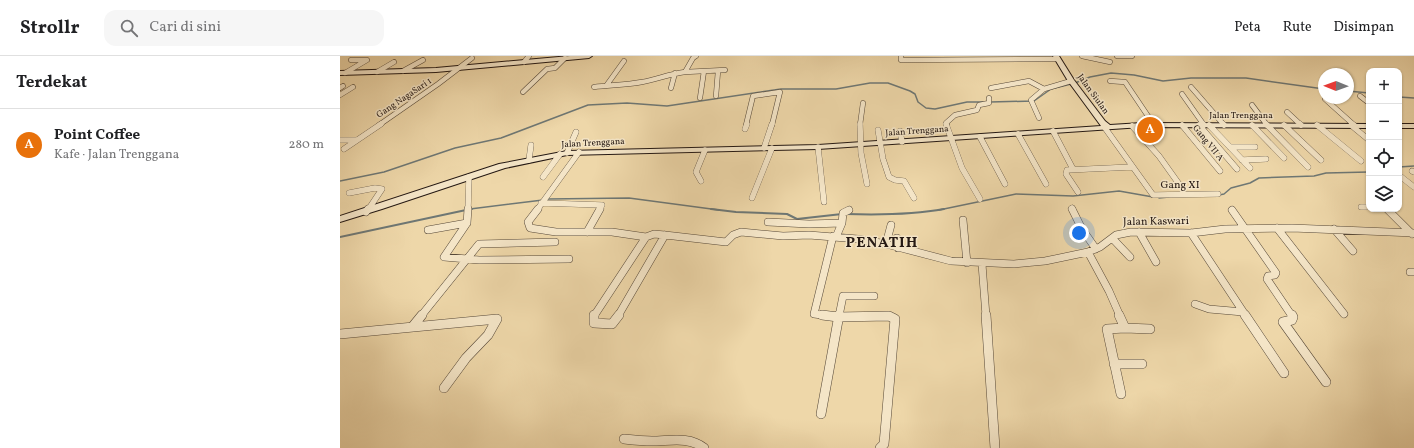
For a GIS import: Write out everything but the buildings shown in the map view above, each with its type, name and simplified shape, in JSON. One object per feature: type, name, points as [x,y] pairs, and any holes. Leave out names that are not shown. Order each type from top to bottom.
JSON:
[{"type":"main road","points":[[342,73],[460,68],[589,56]]},
{"type":"main road","name":"Jalan Siulan","points":[[1057,57],[1073,84],[1104,126]]},
{"type":"main road","name":"Jalan Trenggana","points":[[340,219],[404,200],[494,168],[564,153],[818,147],[980,137],[1104,126],[1366,126]]},
{"type":"main road","points":[[1402,126],[1414,126]]},
{"type":"street","points":[[524,62],[529,56]]},
{"type":"street","points":[[685,72],[693,58],[696,56]]},
{"type":"street","points":[[900,56],[901,60],[1057,57]]},
{"type":"street","points":[[1077,56],[1110,62]]},
{"type":"street","points":[[1117,56],[1132,56]]},
{"type":"street","name":"Gang NagaSari 1","points":[[344,149],[472,58]]},
{"type":"street","points":[[523,92],[547,69],[555,68],[565,58]]},
{"type":"street","points":[[342,73],[367,60],[350,60]]},
{"type":"street","points":[[404,71],[423,60]]},
{"type":"street","points":[[377,72],[394,62]]},
{"type":"street","points":[[606,86],[624,62]]},
{"type":"street","points":[[594,87],[664,78],[669,74],[675,73],[725,70]]},
{"type":"street","points":[[700,98],[704,71]]},
{"type":"street","points":[[716,96],[718,71]]},
{"type":"street","points":[[671,88],[675,73]]},
{"type":"street","points":[[991,88],[1029,81],[1044,89]]},
{"type":"street","points":[[1110,81],[1125,82],[1154,125]]},
{"type":"street","points":[[1039,118],[1032,103],[1033,98],[1044,89],[1073,84]]},
{"type":"street","points":[[340,95],[353,87]]},
{"type":"street","points":[[1191,87],[1224,125]]},
{"type":"street","points":[[745,129],[750,114],[753,96],[780,92],[768,148],[752,198]]},
{"type":"street","points":[[1182,94],[1237,169]]},
{"type":"street","points":[[1360,96],[1366,101]]},
{"type":"street","points":[[980,199],[962,168],[946,123],[949,118],[955,114],[977,110],[979,105],[990,102],[989,98]]},
{"type":"street","points":[[863,103],[859,122],[859,144],[867,184]]},
{"type":"street","points":[[1330,104],[1366,137]]},
{"type":"street","points":[[1252,105],[1268,125],[1308,167]]},
{"type":"street","points":[[1287,112],[1301,125]]},
{"type":"street","name":"Gang VII A","points":[[1182,125],[1220,171]]},
{"type":"street","points":[[1204,125],[1230,147],[1250,168]]},
{"type":"street","points":[[1252,125],[1284,158]]},
{"type":"street","points":[[1284,125],[1322,160]]},
{"type":"street","name":"Gang XI","points":[[1104,126],[1149,191],[1155,196],[1218,194]]},
{"type":"street","points":[[1132,126],[1179,184]]},
{"type":"street","points":[[1317,126],[1361,161]]},
{"type":"street","points":[[878,130],[883,159],[889,177],[895,180],[904,181],[914,198]]},
{"type":"street","points":[[900,131],[902,142]]},
{"type":"street","points":[[1053,131],[1073,169]]},
{"type":"street","points":[[543,177],[564,153],[576,132]]},
{"type":"street","points":[[1018,134],[1046,184]]},
{"type":"street","points":[[980,137],[1005,184]]},
{"type":"street","points":[[340,140],[356,140]]},
{"type":"street","points":[[529,160],[531,145]]},
{"type":"street","points":[[818,147],[824,202]]},
{"type":"street","points":[[1230,147],[1255,147]]},
{"type":"street","points":[[701,181],[697,171],[705,150]]},
{"type":"street","points":[[541,203],[578,152]]},
{"type":"street","points":[[1242,160],[1266,159]]},
{"type":"street","points":[[1078,192],[1065,172],[1067,170],[1132,167]]},
{"type":"street","points":[[469,177],[467,223],[444,257],[467,259],[570,259]]},
{"type":"street","points":[[1402,178],[1414,187]]},
{"type":"street","points":[[349,193],[375,188],[382,189],[366,212]]},
{"type":"street","points":[[541,203],[602,205],[587,232]]},
{"type":"street","name":"Jalan Kaswari","points":[[541,203],[528,222],[530,228],[556,232],[612,232],[646,237],[654,234],[726,242],[736,234],[746,232],[783,236],[803,234],[834,236],[886,244],[939,259],[982,264],[1022,264],[1092,251],[1120,234],[1139,232],[1192,233],[1277,228],[1334,229],[1413,234]]},
{"type":"street","points":[[1361,207],[1366,207]]},
{"type":"street","points":[[1072,208],[1125,328]]},
{"type":"street","points":[[1232,210],[1276,273],[1275,275],[1268,276],[1267,279],[1293,317],[1292,320],[1282,322],[1326,382]]},
{"type":"street","points":[[1390,212],[1413,234]]},
{"type":"street","points":[[768,222],[809,224],[844,216],[834,236],[814,314],[817,316],[838,317],[889,316],[895,319],[884,444],[880,448]]},
{"type":"street","points":[[963,220],[967,263]]},
{"type":"street","points":[[428,230],[467,223]]},
{"type":"street","points":[[886,244],[891,225]]},
{"type":"street","points":[[1277,228],[1344,314]]},
{"type":"street","points":[[1334,229],[1353,251]]},
{"type":"street","points":[[1139,232],[1156,262]]},
{"type":"street","points":[[1192,233],[1284,373]]},
{"type":"street","points":[[646,237],[596,311],[593,322],[596,324],[614,323],[665,235]]},
{"type":"street","points":[[897,238],[898,248]]},
{"type":"street","points":[[1112,238],[1130,257]]},
{"type":"street","points":[[413,326],[479,244],[555,242]]},
{"type":"street","points":[[982,264],[995,448]]},
{"type":"street","points":[[821,414],[838,317],[845,295],[874,296]]},
{"type":"street","points":[[1195,304],[1209,309],[1243,312]]},
{"type":"street","points":[[340,334],[497,319],[488,335],[466,358],[444,388]]},
{"type":"street","points":[[1121,394],[1107,329],[1150,329]]},
{"type":"street","points":[[1114,364],[1142,364]]},
{"type":"street","points":[[624,439],[688,441],[697,443],[704,448]]},
{"type":"waterway","points":[[990,102],[1034,101],[1051,89],[1075,83],[1090,77],[1111,73],[1134,75],[1163,81],[1191,78],[1246,78],[1318,88]]},
{"type":"waterway","points":[[340,181],[384,172],[455,148],[501,138],[588,105],[627,103],[667,106],[781,89],[836,89],[870,83],[888,83],[910,91],[915,94],[918,102],[926,108],[935,109],[967,102],[983,102]]},
{"type":"waterway","points":[[1354,92],[1366,93]]},
{"type":"waterway","points":[[1402,97],[1414,98]]},
{"type":"waterway","points":[[1402,167],[1414,166]]},
{"type":"waterway","points":[[1219,195],[1224,194],[1231,188],[1250,183],[1259,178],[1314,176],[1326,173],[1366,172]]},
{"type":"waterway","points":[[944,209],[1016,194],[1073,196],[1119,191],[1153,197]]},
{"type":"waterway","points":[[1159,198],[1169,197]]},
{"type":"waterway","points":[[547,199],[629,198],[716,210]]},
{"type":"waterway","points":[[472,209],[470,209],[543,200]]},
{"type":"waterway","points":[[711,209],[716,210]]},
{"type":"waterway","points":[[846,214],[895,214],[944,209]]},
{"type":"waterway","points":[[939,210],[944,209]]},
{"type":"waterway","points":[[340,237],[466,210]]},
{"type":"waterway","points":[[716,210],[787,214],[797,219],[842,214]]},
{"type":"place","name":"Point Coffee","points":[[1150,130]]},
{"type":"district","name":"PENATIH","points":[[882,243]]}]
